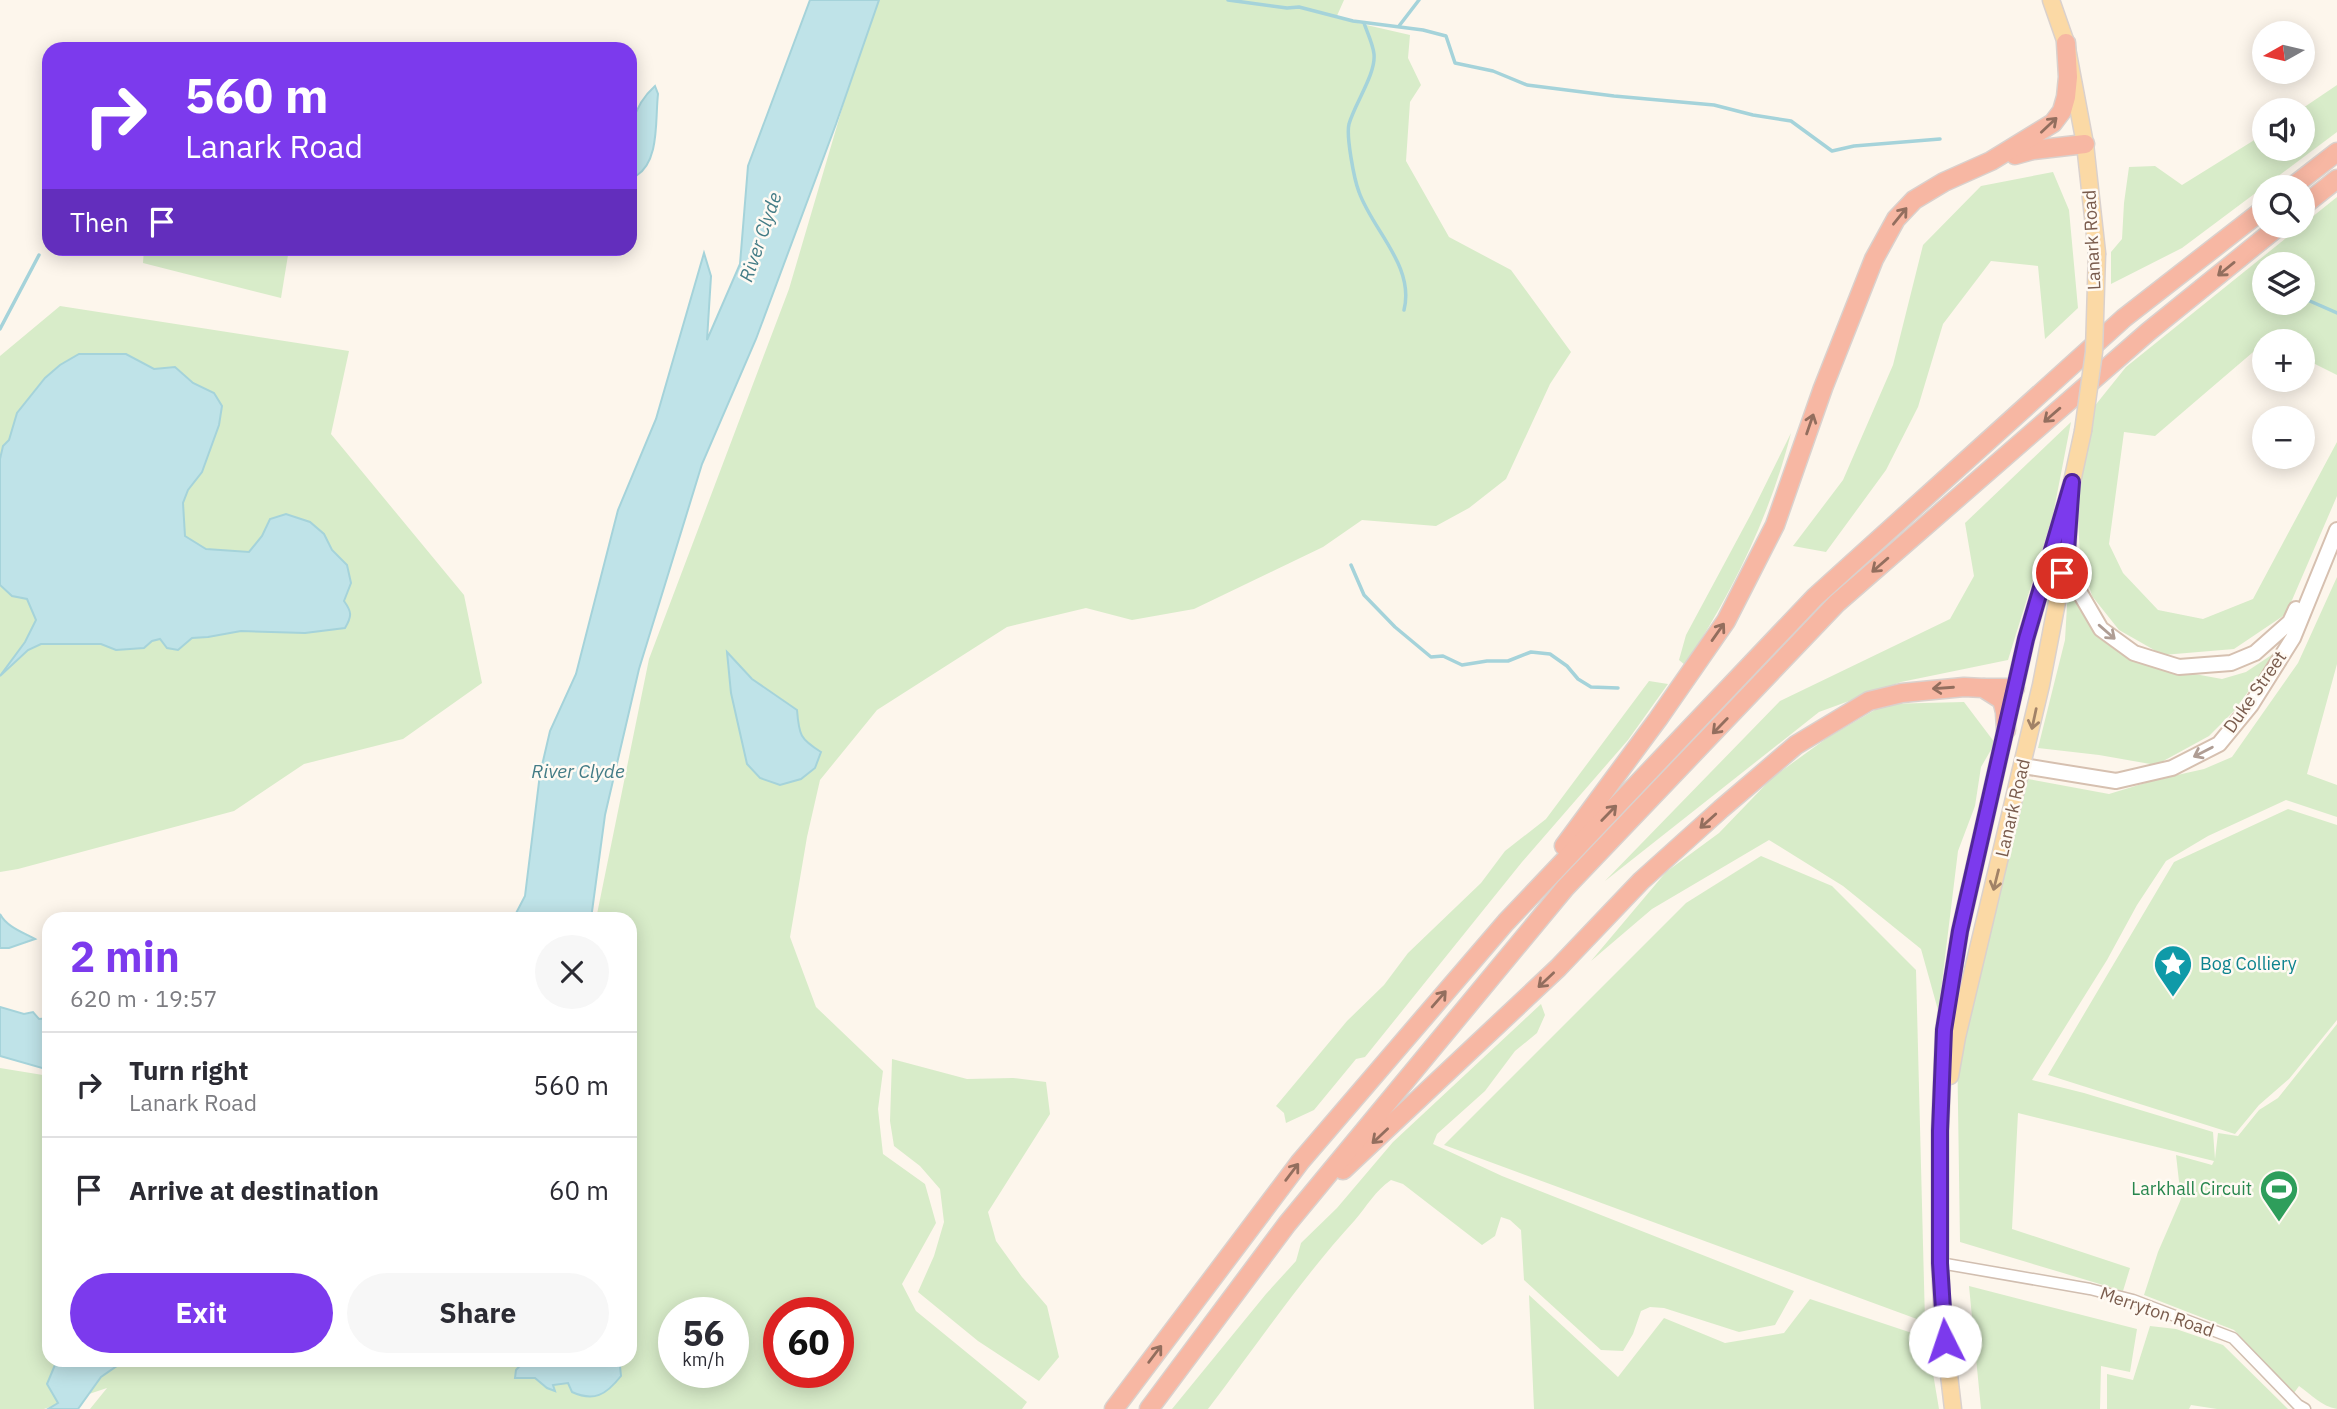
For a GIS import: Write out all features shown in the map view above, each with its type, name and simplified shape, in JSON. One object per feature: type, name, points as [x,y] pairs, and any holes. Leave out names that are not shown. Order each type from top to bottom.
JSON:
[{"type":"highway","points":[[1521,906],[1726,621],[1775,525],[1822,388],[1874,259],[1896,219],[1914,200],[1944,182],[1991,161],[2053,123],[2062,111],[2066,97],[2066,43]]},
{"type":"highway","points":[[1991,161],[2033,150],[2085,144]]},
{"type":"highway","points":[[2307,175],[2337,152]]},
{"type":"highway","points":[[2315,196],[2337,179]]},
{"type":"highway","points":[[1114,1409],[1300,1161],[1521,906],[1815,597],[2124,318],[2252,218]]},
{"type":"highway","points":[[1149,1409],[1287,1224],[1565,888],[1837,603],[2148,332],[2264,238]]},
{"type":"highway","points":[[1983,688],[2002,700],[2005,712],[2004,738]]},
{"type":"highway","points":[[1287,1224],[1558,968],[1641,881],[1796,745],[1869,701],[1919,690],[2015,688]]},
{"type":"main road","name":"Lanark Road","points":[[1953,1409],[1943,1323],[1940,1263],[1940,1131],[1944,1030],[1960,931],[2015,688],[2042,581],[2072,482],[2083,431],[2094,352],[2097,253],[2085,144],[2066,43],[2051,0]]},
{"type":"main road","name":"Lanark Road","points":[[1940,1131],[1957,1037],[2023,766],[2067,550],[2072,482]]},
{"type":"main road","points":[[2015,688],[2032,681],[2062,573]]},
{"type":"main road","points":[[2004,738],[2023,766]]},
{"type":"street","name":"Duke Street","points":[[2067,550],[2080,593],[2101,629],[2134,653],[2179,667],[2231,663],[2255,653],[2290,622],[2337,527]]},
{"type":"street","name":"Duke Street","points":[[2023,766],[2116,780],[2172,768],[2219,744],[2251,705],[2293,638],[2337,527]]},
{"type":"street","name":"Merryton Road","points":[[1940,1263],[2090,1289],[2133,1300],[2233,1338],[2305,1409]]},
{"type":"green space","points":[[874,0],[1344,0],[1336,18],[1410,35],[1408,58],[1421,85],[1410,102],[1406,161],[1449,237],[1511,270],[1571,352],[1550,384],[1506,479],[1469,508],[1436,526],[1362,520],[1323,547],[1194,609],[1132,620],[1086,608],[1007,627],[877,710],[820,780],[790,937],[816,1007],[883,1071],[878,1109],[883,1154],[925,1184],[936,1223],[902,1284],[916,1311],[1027,1402],[1022,1409],[90,1409],[107,1388],[44,1409],[0,1409],[0,1068],[42,1075],[42,1367],[637,1367],[637,912],[597,912],[649,659],[789,289]]},
{"type":"green space","points":[[2337,85],[2337,132],[2315,148],[2315,100]]},
{"type":"green space","points":[[2252,141],[2252,161],[2298,161],[2280,175],[2252,175],[2252,196],[2182,248],[2111,284],[2111,252],[2122,239],[2129,167],[2155,166],[2182,185]]},
{"type":"green space","points":[[2053,172],[2069,210],[2078,308],[2045,339],[2038,266],[1991,261],[1943,324],[1918,407],[1886,470],[1826,552],[1793,546],[1843,480],[1893,365],[1923,245],[1981,186]]},
{"type":"green space","points":[[2337,197],[2337,375],[2315,364],[2315,329],[2252,329],[2252,353],[2155,436],[2124,432],[2109,544],[2123,573],[2158,610],[2203,619],[2253,599],[2337,442],[2337,496],[2286,614],[2234,649],[2163,655],[2119,630],[2092,596],[2080,555],[2077,500],[2093,408],[2126,367],[2252,265],[2252,315],[2315,315],[2315,252],[2269,252],[2286,238],[2315,238],[2315,215]]},
{"type":"green space","points":[[144,256],[288,256],[281,298],[143,263]]},
{"type":"green space","points":[[60,306],[349,351],[331,434],[464,595],[482,683],[403,739],[304,764],[234,811],[0,872],[0,356]]},
{"type":"green space","points":[[2071,422],[2053,515],[2008,660],[1901,682],[1819,712],[1605,881],[1780,701],[1950,619],[1974,576],[1965,523]]},
{"type":"green space","points":[[1791,433],[1772,494],[1748,553],[1685,665],[1679,660],[1686,635]]},
{"type":"green space","points":[[2069,571],[2095,629],[2156,667],[2222,679],[2246,672],[2279,650],[2233,712],[2209,736],[2156,765],[2038,748],[2065,640]]},
{"type":"green space","points":[[2337,577],[2337,664],[2307,774],[2337,785],[2337,817],[2286,800],[2208,836],[2166,861],[2032,1080],[2213,1132],[2215,1159],[2218,1133],[2238,1136],[2259,1110],[2278,1098],[2337,1024],[2337,1409],[2321,1403],[2299,1386],[2294,1393],[2234,1330],[2144,1295],[2158,1252],[2181,1199],[2176,1155],[2212,1165],[2214,1161],[2018,1113],[2012,1229],[2130,1268],[2123,1291],[1960,1242],[1957,1037],[1968,986],[2028,779],[2109,794],[2204,769],[2232,757],[2298,663]]},
{"type":"green space","points":[[1649,681],[1668,684],[1628,740],[1522,862],[1365,1057],[1356,1059],[1314,1110],[1286,1123],[1284,1113],[1276,1106],[1347,1021],[1384,985],[1408,953],[1481,883],[1505,851],[1546,819]]},
{"type":"green space","points":[[1964,702],[1995,743],[1981,767],[1975,806],[1958,851],[1936,1031],[1938,1010],[1921,949],[1843,886],[1769,840],[1652,909],[1591,961],[1666,872],[1719,833],[1773,777],[1827,738],[1885,704]]},
{"type":"green space","points":[[2288,809],[2337,825],[2337,1020],[2289,1079],[2259,1105],[2235,1134],[2048,1075],[2174,862]]},
{"type":"green space","points":[[1761,856],[1832,886],[1916,970],[1925,1322],[1444,1145],[1686,903]]},
{"type":"green space","points":[[1541,1004],[1545,1015],[1537,1033],[1515,1051],[1485,1091],[1437,1134],[1433,1144],[1502,1176],[1794,1291],[1775,1325],[1739,1332],[1664,1308],[1650,1307],[1641,1311],[1633,1334],[1623,1351],[1601,1350],[1524,1280],[1521,1230],[1510,1220],[1501,1217],[1495,1236],[1482,1245],[1403,1184],[1391,1180],[1376,1194],[1316,1266],[1208,1409],[1172,1409],[1296,1261],[1301,1243],[1337,1208],[1393,1142]]},
{"type":"green space","points":[[892,1059],[967,1079],[1013,1078],[1046,1082],[1050,1114],[988,1212],[996,1241],[1047,1306],[1059,1357],[1039,1381],[978,1341],[918,1292],[934,1256],[944,1222],[940,1189],[920,1166],[894,1146],[890,1121]]},
{"type":"green space","points":[[1969,1286],[2137,1329],[2130,1372],[2101,1366],[2100,1409],[1981,1409]]},
{"type":"green space","points":[[1529,1295],[1618,1377],[1664,1318],[1725,1343],[1784,1333],[1810,1299],[1927,1338],[1939,1409],[1534,1409]]},
{"type":"green space","points":[[2150,1326],[2176,1329],[2223,1345],[2288,1409],[2217,1409],[2191,1405],[2189,1409],[2107,1409],[2107,1374],[2133,1380]]},
{"type":"water","name":"River Clyde","points":[[810,0],[879,0],[756,339],[702,464],[639,669],[605,815],[592,912],[517,912],[525,896],[540,774],[550,731],[576,674],[618,510],[656,419],[704,253],[711,276],[707,340],[740,264],[748,166]]},
{"type":"water","points":[[655,86],[658,94],[653,150],[644,169],[637,175],[637,110]]},
{"type":"water","points":[[79,354],[126,354],[154,369],[175,367],[193,383],[214,393],[222,406],[219,425],[202,472],[188,490],[183,503],[185,536],[206,549],[249,552],[262,536],[270,519],[286,514],[310,522],[324,534],[332,550],[347,565],[351,583],[344,601],[350,614],[345,628],[305,633],[241,631],[192,638],[178,650],[167,648],[160,639],[152,641],[144,648],[116,650],[101,644],[41,644],[28,650],[0,676],[25,642],[36,620],[27,599],[12,596],[0,585],[0,459],[3,446],[9,440],[17,413],[45,378]]},
{"type":"water","points":[[727,652],[752,679],[797,710],[802,736],[821,752],[815,768],[801,779],[780,785],[760,778],[747,764],[731,693]]},
{"type":"water","points":[[0,914],[11,926],[35,939],[9,948],[0,948]]},
{"type":"water","points":[[0,1007],[24,1014],[33,1012],[42,1019],[42,1068],[0,1056]]},
{"type":"water","points":[[54,1367],[116,1367],[101,1377],[78,1409],[48,1409],[58,1403],[47,1384]]},
{"type":"water","points":[[519,1367],[620,1367],[621,1376],[605,1392],[587,1396],[572,1392],[568,1383],[553,1385],[555,1391],[535,1378],[515,1378]]},
{"type":"waterway","points":[[1228,0],[1287,8],[1299,7],[1353,21],[1423,30],[1446,36],[1455,63],[1493,71],[1527,85],[1714,105],[1791,121],[1832,151],[1854,146],[1940,139]]},
{"type":"waterway","points":[[1399,26],[1419,0]]},
{"type":"waterway","points":[[1364,23],[1374,62],[1349,124],[1350,147],[1359,192],[1404,278],[1404,310]]},
{"type":"waterway","points":[[0,329],[39,255]]},
{"type":"waterway","points":[[2315,303],[2337,313]]},
{"type":"waterway","points":[[1351,565],[1364,595],[1395,627],[1431,657],[1443,656],[1462,665],[1508,661],[1531,652],[1550,654],[1591,687],[1618,688]]},
{"type":"place","name":"Bog Colliery","points":[[2173,998]]},
{"type":"place","name":"Larkhall Circuit","points":[[2279,1223]]},
{"type":"route","points":[[1945,1341],[1940,1263],[1940,1131],[1944,1030],[1960,931],[2026,639],[2072,482],[2067,550],[2062,573]]}]
